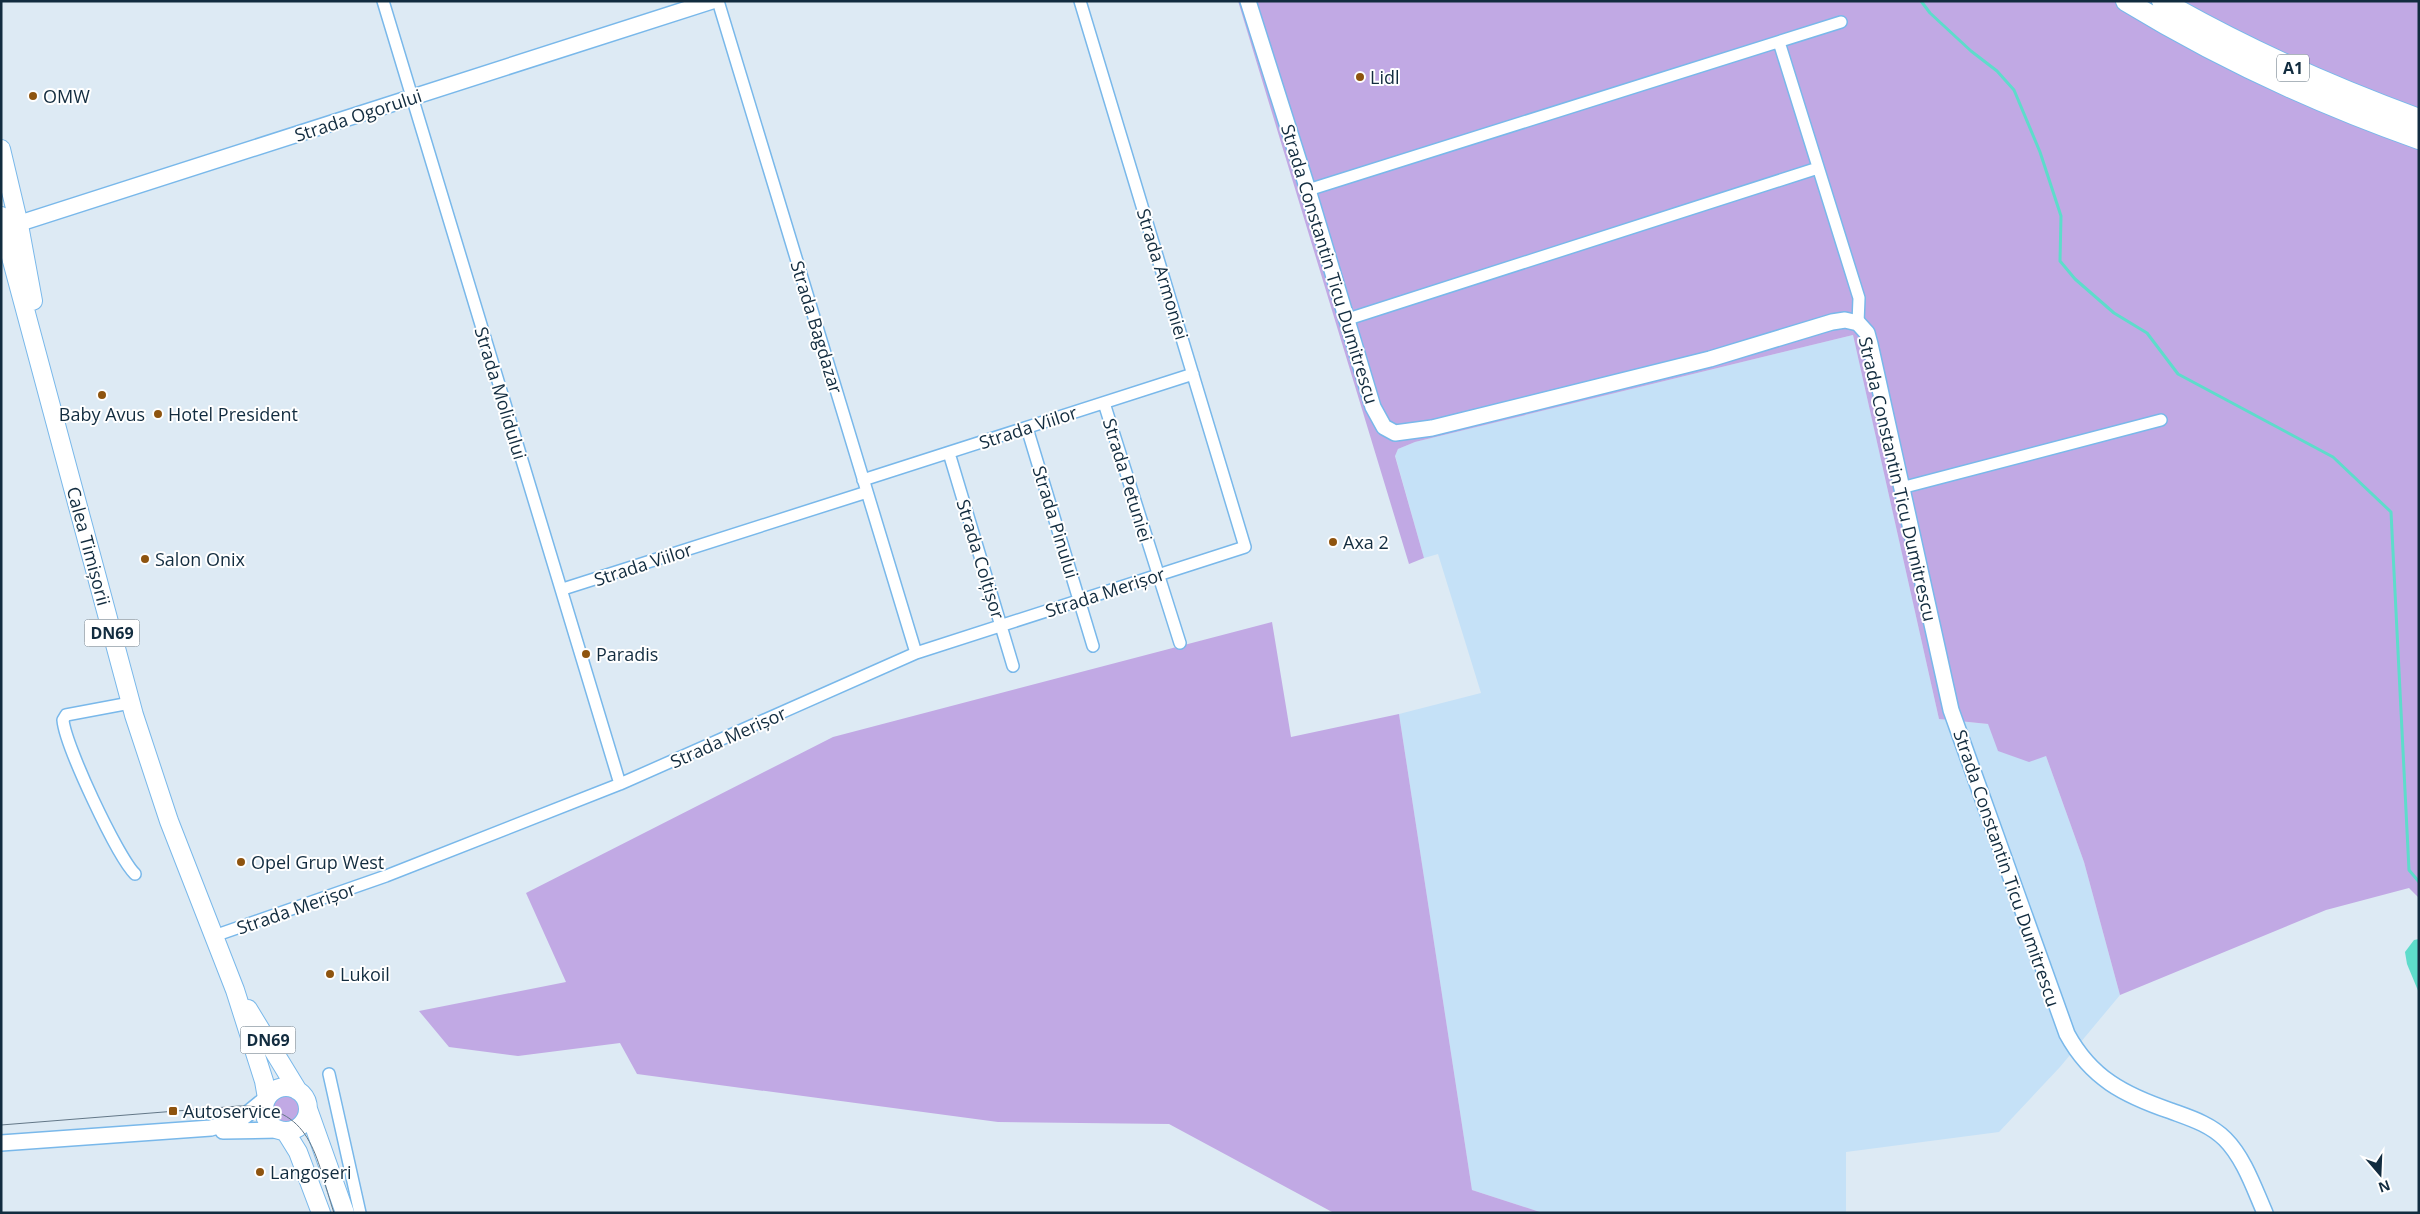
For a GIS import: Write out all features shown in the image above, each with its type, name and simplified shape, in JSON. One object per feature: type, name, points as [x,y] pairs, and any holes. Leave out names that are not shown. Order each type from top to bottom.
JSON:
[{"type":"highway","name":"A1","points":[[2126,1],[2200,44],[2276,81],[2419,139]]},
{"type":"highway","name":"A1","points":[[2162,1],[2211,28],[2291,67],[2419,119]]},
{"type":"main road","name":"Calea Timișorii","points":[[1,149],[7,224],[47,388],[130,703],[169,821],[235,990],[264,1081],[267,1098]]},
{"type":"main road","name":"Calea Timișorii","points":[[235,990],[298,1091]]},
{"type":"main road","points":[[267,1098],[280,1088],[287,1087],[298,1091]]},
{"type":"main road","name":"DN69","points":[[298,1091],[303,1096],[345,1213]]},
{"type":"main road","name":"DN69","points":[[267,1098],[264,1109],[266,1119],[282,1131],[298,1152],[321,1213]]},
{"type":"main road","points":[[282,1131],[300,1126],[306,1118],[308,1109]]},
{"type":"street","name":"Strada Molidului","points":[[383,1],[519,452],[563,589],[620,784]]},
{"type":"street","name":"Strada Ogorului","points":[[7,224],[413,98],[712,1]]},
{"type":"street","name":"Strada Bagdazar","points":[[718,1],[916,654]]},
{"type":"street","name":"Strada Armoniei","points":[[1080,1],[1245,547]]},
{"type":"street","name":"Strada Constantin Ticu Dumitrescu","points":[[1248,1],[1308,190],[1367,390],[1380,421],[1389,431],[1403,433],[1432,428],[1710,359],[1832,322],[1845,320],[1858,323],[1867,333],[1951,710],[2067,1034],[2077,1052],[2093,1070],[2111,1085],[2132,1097],[2202,1122],[2226,1139],[2237,1154],[2265,1213]]},
{"type":"street","points":[[1308,190],[1841,22]]},
{"type":"street","points":[[1779,42],[1859,298],[1858,323]]},
{"type":"street","points":[[1345,320],[1818,168]]},
{"type":"street","name":"Strada Viilor","points":[[863,480],[1193,374]]},
{"type":"street","name":"Strada Petuniei","points":[[1104,403],[1180,643]]},
{"type":"street","points":[[1901,488],[2161,420]]},
{"type":"street","name":"Strada Pinului","points":[[1027,428],[1093,646]]},
{"type":"street","name":"Strada Colțișor","points":[[949,453],[1013,666]]},
{"type":"street","name":"Strada Viilor","points":[[563,589],[866,492]]},
{"type":"street","name":"Strada Merișor","points":[[214,936],[386,876],[620,784],[916,654],[1245,547]]},
{"type":"street","points":[[130,703],[66,716],[63,720],[69,745],[116,846],[128,867],[135,874]]},
{"type":"street","points":[[329,1074],[360,1213]]},
{"type":"street","points":[[1,1143],[211,1128],[241,1119],[267,1098]]},
{"type":"street","points":[[211,1128],[225,1131],[282,1131]]},
{"type":"shaded area","points":[[1238,1],[2419,1],[2419,898],[2409,888],[2326,910],[2120,995],[2084,862],[2046,756],[2029,762],[1998,751],[1988,724],[1939,719],[1853,335],[1415,442],[1398,449],[1395,456],[1424,558],[1409,564]]},
{"type":"shaded area","points":[[1853,335],[1939,719],[1988,724],[2046,756],[2084,862],[2120,995],[2060,1067],[1999,1132],[1846,1152],[1846,1213],[1543,1213],[1472,1190],[1399,714],[1481,693],[1438,554],[1424,558],[1395,455],[1398,449],[1415,442]]},
{"type":"shaded area","points":[[1272,622],[1291,737],[1399,714],[1472,1190],[1543,1213],[1334,1213],[1169,1124],[998,1122],[637,1074],[620,1043],[518,1056],[449,1047],[419,1011],[566,982],[526,893],[833,737]]},
{"type":"shaded area","points":[[2419,939],[2419,993],[2407,964],[2405,952],[2414,940]]},
{"type":"shaded area","points":[[285,1096],[295,1100],[299,1110],[295,1120],[285,1124],[275,1120],[271,1110],[275,1100]]},
{"type":"waterway","points":[[1921,1],[1930,13],[1971,51],[1997,71],[2014,90],[2040,152],[2061,216],[2060,261],[2075,279],[2114,313],[2147,333],[2178,374],[2333,457],[2391,512],[2409,870],[2419,882]]},
{"type":"tram line","points":[[1,1125],[239,1106],[264,1108],[282,1114],[297,1124],[307,1138],[322,1172],[334,1213]]},
{"type":"place","name":"Lidl","points":[[1360,77]]},
{"type":"place","name":"OMW","points":[[33,96]]},
{"type":"place","name":"Baby Avus","points":[[102,395]]},
{"type":"place","name":"Hotel President","points":[[158,414]]},
{"type":"place","name":"Axa 2","points":[[1333,542]]},
{"type":"place","name":"Salon Onix","points":[[145,559]]},
{"type":"place","name":"Paradis","points":[[586,654]]},
{"type":"place","name":"Opel Grup West","points":[[241,862]]},
{"type":"place","name":"Lukoil","points":[[330,974]]},
{"type":"place","name":"Autoservice","points":[[173,1111]]},
{"type":"place","name":"Langoșeri","points":[[260,1172]]}]
